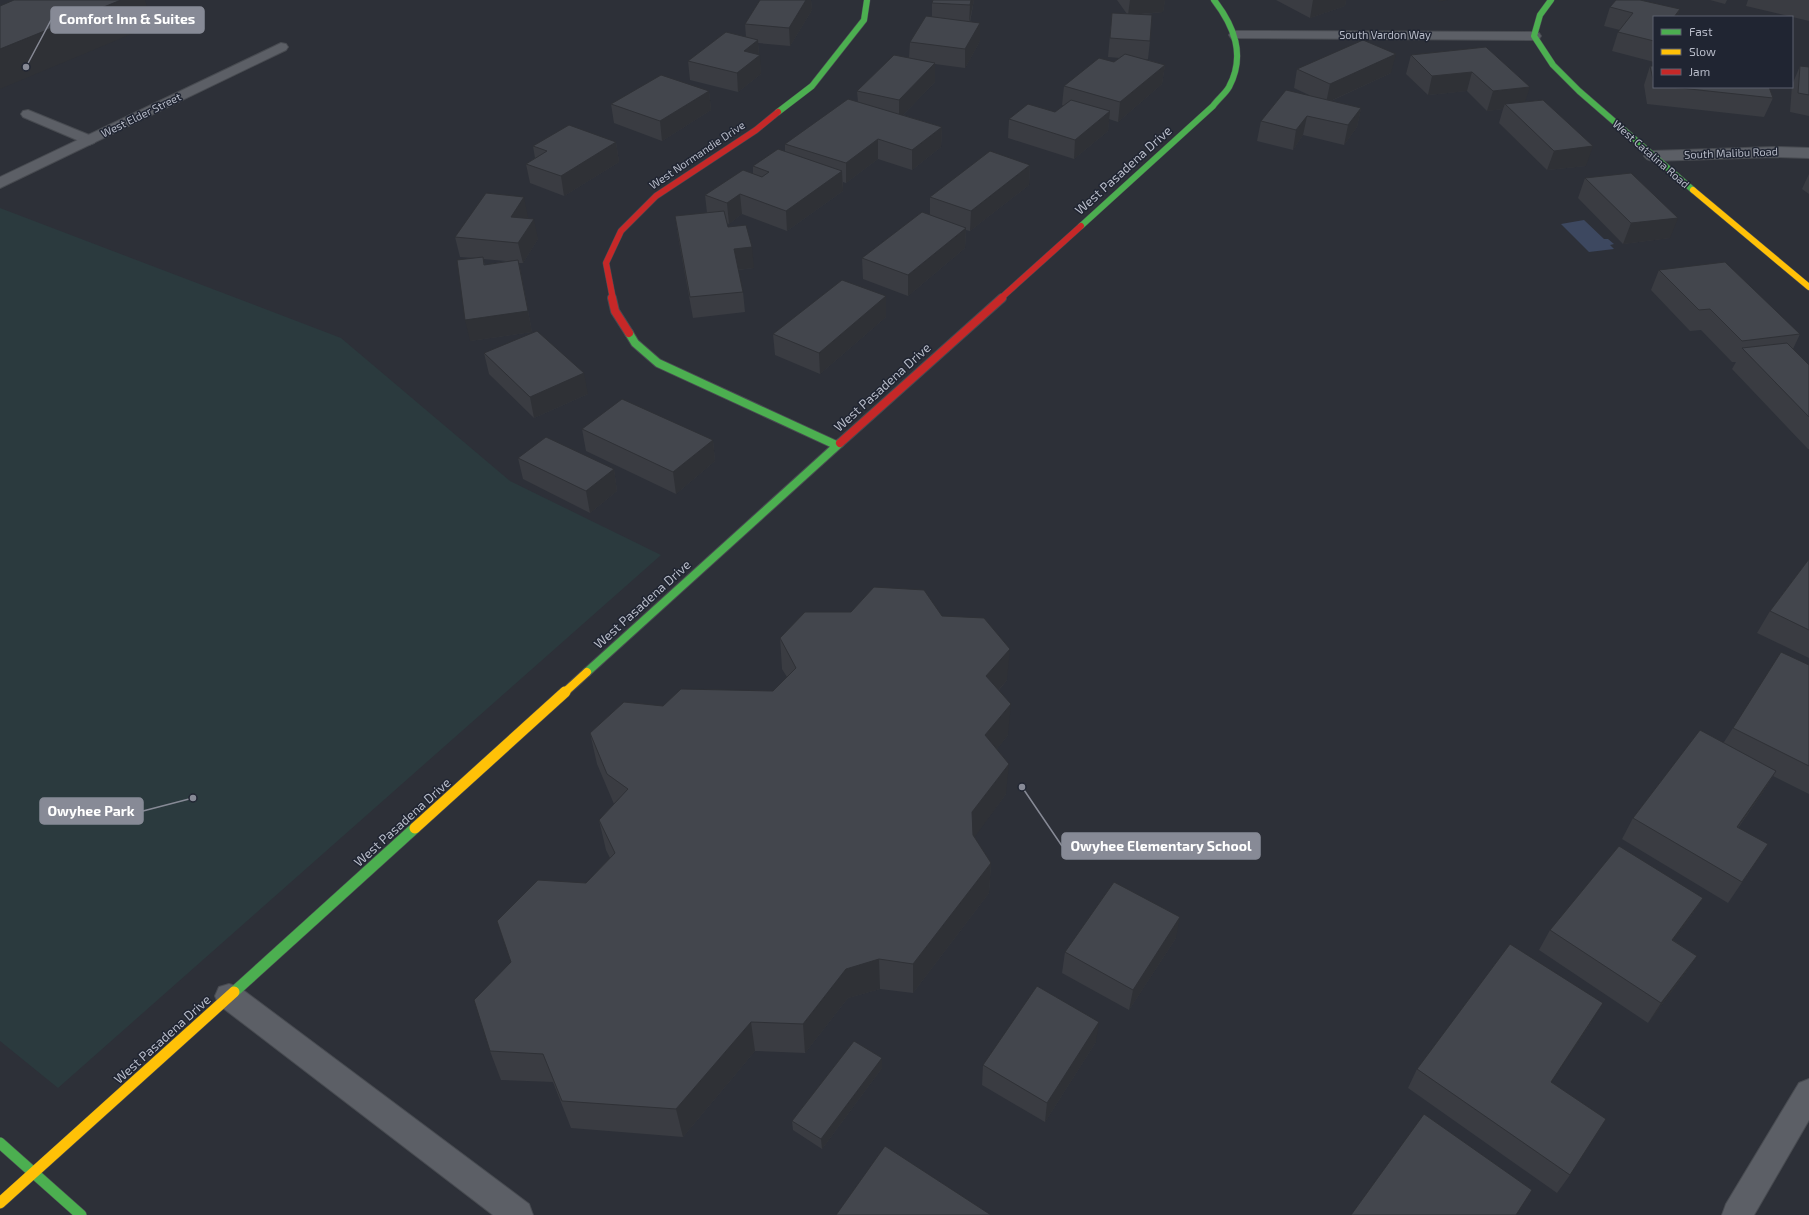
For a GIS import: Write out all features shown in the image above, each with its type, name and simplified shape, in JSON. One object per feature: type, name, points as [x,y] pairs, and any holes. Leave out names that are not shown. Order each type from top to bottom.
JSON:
[{"type":"street","name":"West Normandie Drive","points":[[836,445],[658,362],[635,343],[615,311],[606,263],[621,231],[656,196],[756,130],[812,86],[864,20],[867,0]]},
{"type":"street","name":"West Pasadena Drive","points":[[0,1203],[836,445],[1213,106],[1230,85],[1237,60],[1236,35],[1226,15],[1214,0]]},
{"type":"street","points":[[1534,36],[1540,15],[1550,0]]},
{"type":"street","name":"South Vardon Way","points":[[1236,35],[1534,36]]},
{"type":"street","name":"West Catalina Road","points":[[1534,36],[1553,65],[1579,91],[1652,156],[1809,287]]},
{"type":"street","name":"West Elder Street","points":[[0,182],[281,47]]},
{"type":"street","points":[[28,114],[89,140]]},
{"type":"street","name":"South Malibu Road","points":[[1652,156],[1775,152],[1809,153]]},
{"type":"street","points":[[229,996],[518,1215]]},
{"type":"street","points":[[1737,1215],[1809,1092]]},
{"type":"street","points":[[0,1144],[80,1215]]},
{"type":"shaded area","points":[[0,208],[341,338],[510,481],[661,555],[58,1088],[0,1041]]},
{"type":"water","points":[[1584,220],[1604,239],[1608,239],[1614,244],[1610,245],[1614,249],[1589,252],[1561,224]]},
{"type":"building","points":[[14,0],[121,0],[0,49],[0,6]]},
{"type":"building","points":[[760,0],[806,0],[789,28],[745,24]]},
{"type":"building","points":[[933,0],[971,0],[970,5],[932,3]]},
{"type":"building","points":[[1616,0],[1640,0],[1680,9],[1675,16],[1653,16],[1653,41],[1618,32],[1633,13],[1610,7]]},
{"type":"building","points":[[1112,13],[1152,15],[1150,41],[1110,38]]},
{"type":"building","points":[[926,16],[980,23],[965,49],[910,42]]},
{"type":"building","points":[[726,32],[758,40],[744,51],[760,55],[737,73],[688,61]]},
{"type":"building","points":[[1363,40],[1396,54],[1330,84],[1297,69]]},
{"type":"building","points":[[1486,47],[1530,87],[1493,91],[1472,72],[1432,76],[1411,55]]},
{"type":"building","points":[[1125,54],[1165,65],[1120,102],[1064,86],[1099,58],[1114,62]]},
{"type":"building","points":[[894,55],[935,63],[899,100],[857,91]]},
{"type":"building","points":[[1650,66],[1653,66],[1653,80]]},
{"type":"building","points":[[1800,66],[1809,67],[1809,95],[1798,93]]},
{"type":"building","points":[[661,75],[709,91],[660,121],[611,104]]},
{"type":"building","points":[[1680,88],[1769,88],[1773,98]]},
{"type":"building","points":[[1286,90],[1361,108],[1348,125],[1307,116],[1296,130],[1261,121]]},
{"type":"building","points":[[848,99],[942,127],[912,150],[878,139],[846,163],[785,144]]},
{"type":"building","points":[[1071,100],[1110,111],[1075,140],[1009,119],[1028,104],[1055,112]]},
{"type":"building","points":[[1543,100],[1593,146],[1554,151],[1505,104]]},
{"type":"building","points":[[569,125],[616,142],[561,176],[526,164],[547,151],[533,146]]},
{"type":"building","points":[[778,149],[842,171],[786,211],[740,194],[727,203],[705,195],[743,170],[762,177],[769,172],[753,166]]},
{"type":"building","points":[[990,151],[1030,165],[971,211],[930,197]]},
{"type":"building","points":[[1631,173],[1678,218],[1631,223],[1585,178]]},
{"type":"building","points":[[486,193],[524,197],[511,217],[534,219],[518,243],[455,237]]},
{"type":"building","points":[[724,211],[728,227],[746,225],[752,247],[734,249],[743,292],[690,297],[675,216]]},
{"type":"building","points":[[922,212],[966,228],[908,275],[862,258]]},
{"type":"building","points":[[483,257],[484,265],[518,260],[528,311],[465,320],[457,260]]},
{"type":"building","points":[[1725,262],[1800,334],[1742,341],[1710,309],[1699,310],[1659,270]]},
{"type":"building","points":[[842,280],[886,296],[819,353],[773,334]]},
{"type":"building","points":[[537,331],[584,373],[530,397],[484,353]]},
{"type":"building","points":[[1787,343],[1809,365],[1809,417],[1742,348]]},
{"type":"building","points":[[622,399],[713,440],[673,472],[582,429]]},
{"type":"building","points":[[546,437],[614,469],[586,491],[518,458]]},
{"type":"building","points":[[1809,559],[1809,630],[1770,611]]},
{"type":"building","points":[[874,587],[924,590],[942,616],[984,618],[1010,649],[986,676],[1011,704],[985,735],[1009,764],[972,812],[973,835],[991,863],[913,964],[879,959],[846,969],[803,1024],[751,1022],[676,1109],[562,1101],[543,1054],[490,1051],[474,1000],[511,962],[497,921],[538,880],[586,883],[615,853],[599,820],[628,789],[607,774],[590,733],[624,702],[663,706],[681,689],[773,691],[796,668],[780,638],[805,612],[851,612]]},
{"type":"building","points":[[1781,652],[1809,665],[1809,766],[1733,728]]},
{"type":"building","points":[[1700,730],[1776,771],[1737,827],[1768,844],[1742,882],[1633,818]]},
{"type":"building","points":[[1619,846],[1703,898],[1672,940],[1697,956],[1661,1003],[1550,930]]},
{"type":"building","points":[[1114,882],[1180,917],[1133,990],[1065,952]]},
{"type":"building","points":[[1510,944],[1603,1003],[1551,1082],[1606,1119],[1570,1175],[1417,1069]]},
{"type":"building","points":[[1037,986],[1099,1022],[1047,1103],[983,1065]]},
{"type":"building","points":[[854,1041],[882,1058],[821,1139],[792,1121]]},
{"type":"building","points":[[1424,1114],[1532,1190],[1516,1215],[1351,1215]]},
{"type":"building","points":[[885,1146],[991,1215],[836,1215]]},
{"type":"traffic: fast","points":[[778,112],[812,86],[864,20],[867,0]]},
{"type":"traffic: fast","points":[[1081,226],[1213,106],[1229,87],[1235,71],[1237,60],[1236,39],[1228,20],[1214,0]]},
{"type":"traffic: fast","points":[[1551,0],[1540,15],[1534,36],[1553,65],[1579,91],[1693,190]]},
{"type":"traffic: fast","points":[[629,333],[635,343],[658,363],[836,445]]},
{"type":"traffic: fast","points":[[587,672],[840,443]]},
{"type":"traffic: fast","points":[[234,992],[415,828]]},
{"type":"traffic: fast","points":[[0,1143],[81,1215]]},
{"type":"traffic: slow","points":[[1693,190],[1809,287]]},
{"type":"traffic: slow","points":[[415,828],[587,672]]},
{"type":"traffic: slow","points":[[0,1203],[234,992]]},
{"type":"traffic: jam","points":[[629,333],[615,311],[606,263],[621,231],[656,196],[756,130],[778,112]]},
{"type":"traffic: jam","points":[[840,443],[1081,226]]},
{"type":"place","name":"Comfort Inn & Suites","points":[[26,67]]},
{"type":"place","name":"Owyhee Elementary School","points":[[1022,787]]},
{"type":"place","name":"Owyhee Park","points":[[193,798]]}]
